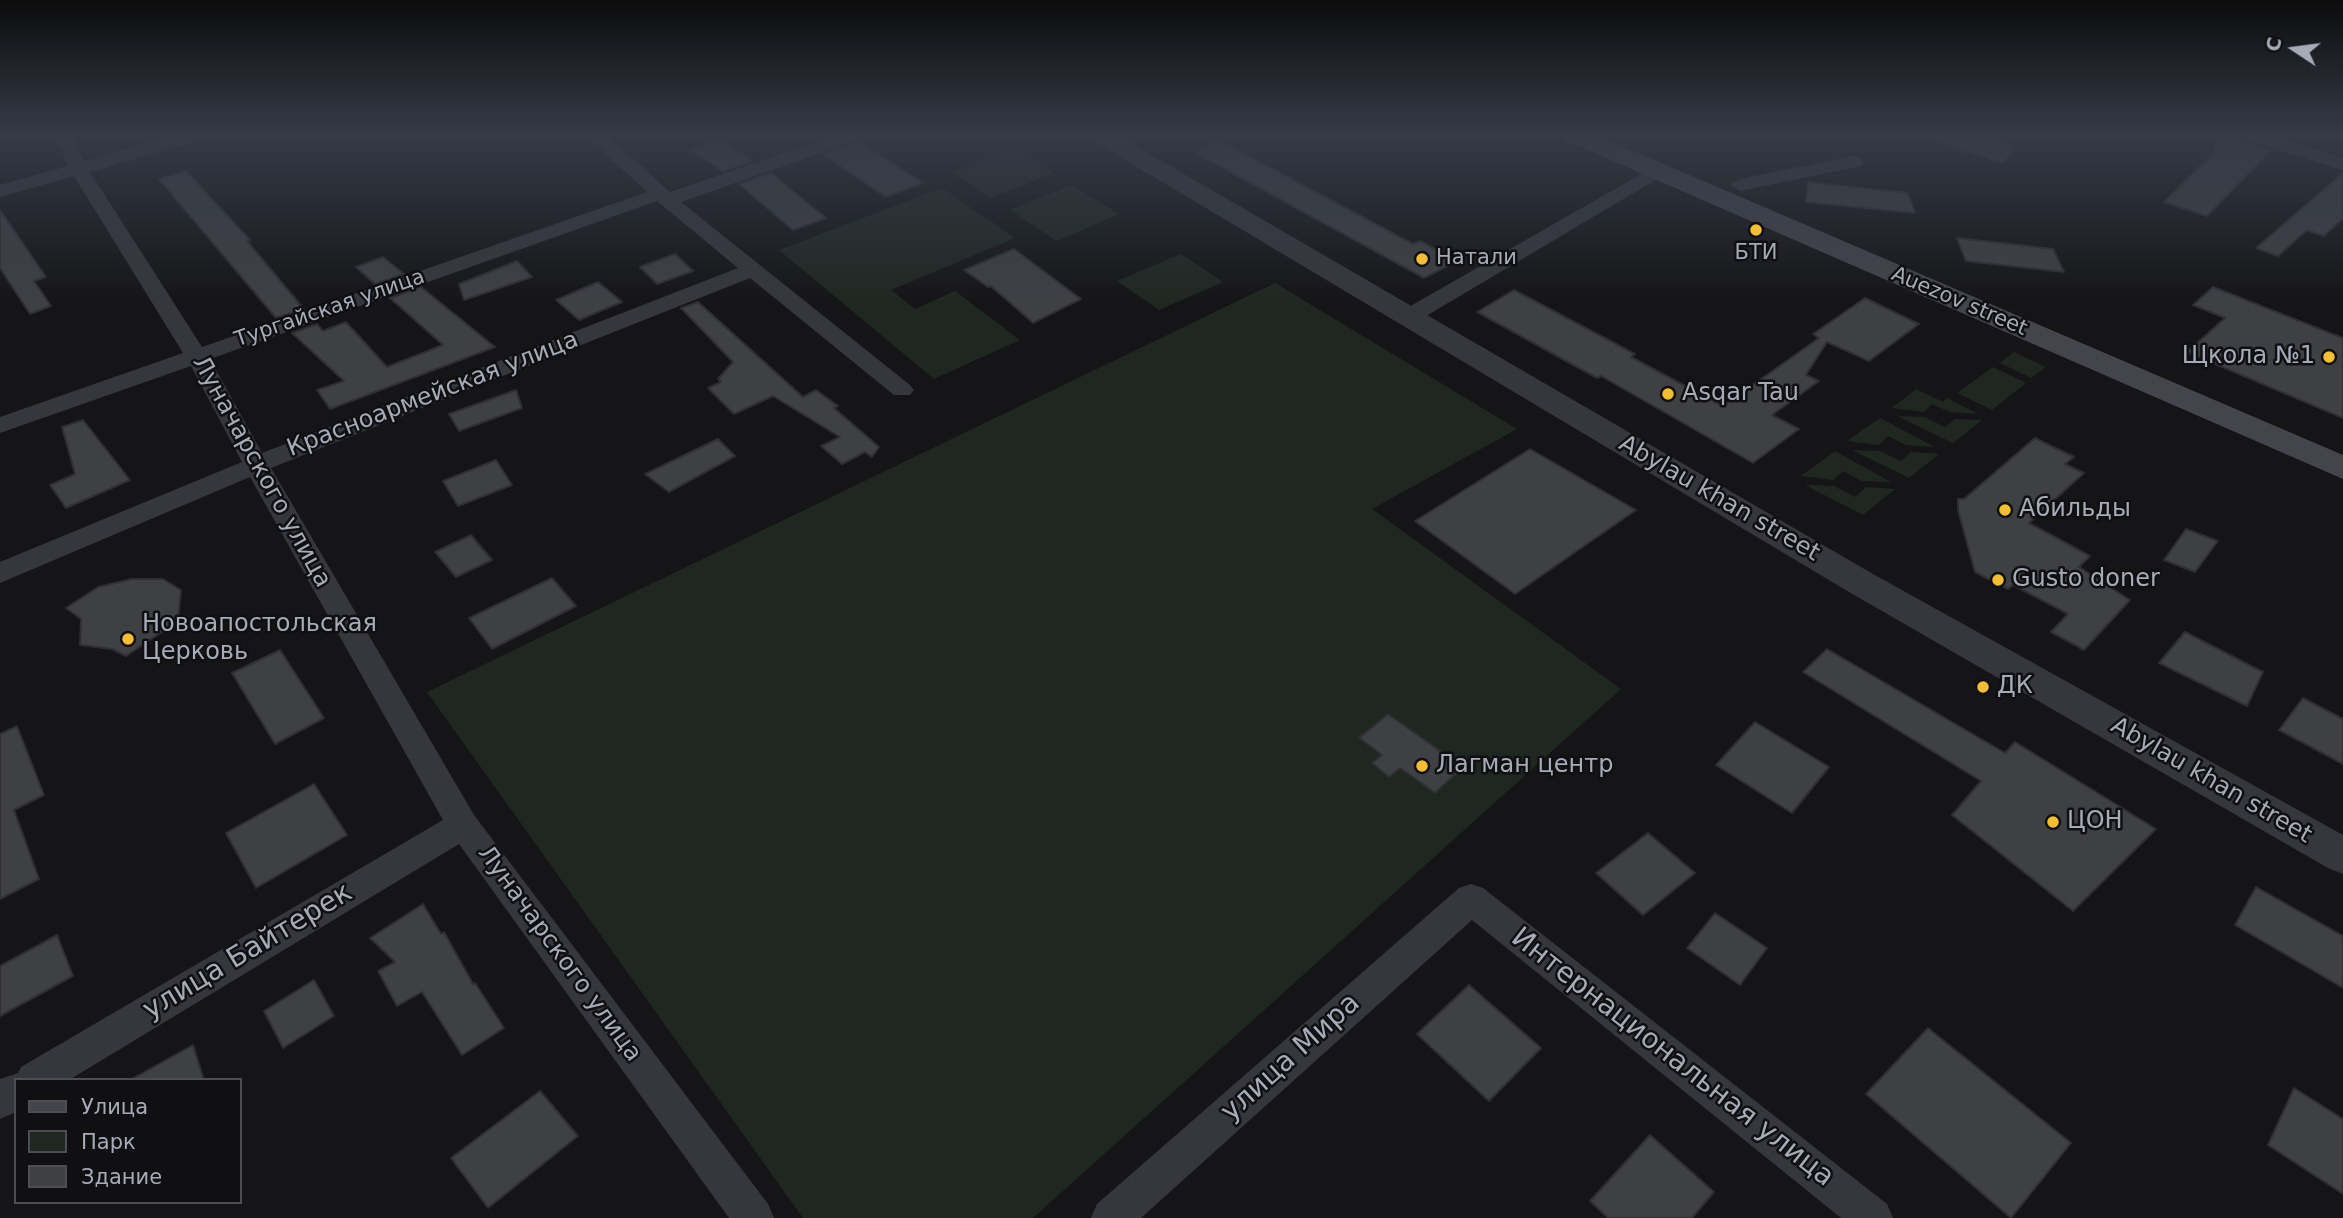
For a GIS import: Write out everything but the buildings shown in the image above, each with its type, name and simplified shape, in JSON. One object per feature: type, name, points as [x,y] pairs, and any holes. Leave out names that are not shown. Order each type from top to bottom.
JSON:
[{"type":"main road","name":"Auezov street","points":[[1705,192],[2343,468]]},
{"type":"street","name":"Луначарского улица","points":[[93,192],[196,355],[463,825],[754,1218]]},
{"type":"street","points":[[658,192],[751,270],[902,390]]},
{"type":"street","name":"Тургайская улица","points":[[0,425],[196,355],[680,192]]},
{"type":"street","name":"Abylau khan street","points":[[1196,192],[1861,583],[2343,856]]},
{"type":"street","points":[[1408,317],[1621,192]]},
{"type":"street","name":"Красноармейская улица","points":[[0,573],[256,464],[751,270]]},
{"type":"street","name":"улица Байтерек","points":[[37,1078],[463,825]]},
{"type":"street","name":"улица Мира","points":[[1111,1218],[1471,899]]},
{"type":"street","name":"Интернациональная улица","points":[[1471,899],[1873,1218]]},
{"type":"green space","points":[[932,192],[948,192],[1015,238],[891,290],[915,309],[955,291],[1020,340],[934,379],[779,250]]},
{"type":"green space","points":[[981,192],[1006,192],[990,198]]},
{"type":"green space","points":[[1054,192],[1082,192],[1119,214],[1057,241],[1010,210]]},
{"type":"green space","points":[[1181,254],[1223,282],[1159,310],[1117,281]]},
{"type":"green space","points":[[1275,283],[1517,429],[1372,509],[1621,689],[1033,1218],[803,1218],[427,692]]},
{"type":"green space","points":[[2014,352],[2046,367],[2031,378],[2000,363]]},
{"type":"green space","points":[[1993,367],[2026,383],[1992,410],[1957,393]]},
{"type":"green space","points":[[1916,389],[1943,402],[1947,398],[1978,414],[1950,412],[1932,404],[1924,412],[1892,408]]},
{"type":"green space","points":[[1897,416],[1924,417],[1945,427],[1955,419],[1982,420],[1953,443]]},
{"type":"green space","points":[[1880,418],[1935,447],[1906,445],[1888,436],[1879,445],[1847,441]]},
{"type":"green space","points":[[1852,450],[1880,451],[1901,461],[1911,452],[1939,454],[1909,478]]},
{"type":"green space","points":[[1835,451],[1891,482],[1862,481],[1843,471],[1833,480],[1801,476]]},
{"type":"green space","points":[[1805,485],[1834,486],[1855,497],[1866,487],[1895,489],[1863,515]]},
{"type":"place","name":"БТИ","points":[[1756,230]]},
{"type":"place","name":"Натали","points":[[1422,259]]},
{"type":"place","name":"Щкола №1","points":[[2329,357]]},
{"type":"place","name":"Asqar Tau","points":[[1668,394]]},
{"type":"place","name":"Абильды","points":[[2005,510]]},
{"type":"place","name":"Gusto doner","points":[[1998,580]]},
{"type":"place","name":"Новоапостольская Церковь","points":[[128,639]]},
{"type":"place","name":"ДК","points":[[1983,687]]},
{"type":"place","name":"Лагман центр","points":[[1422,766]]},
{"type":"place","name":"ЦОН","points":[[2053,822]]}]
